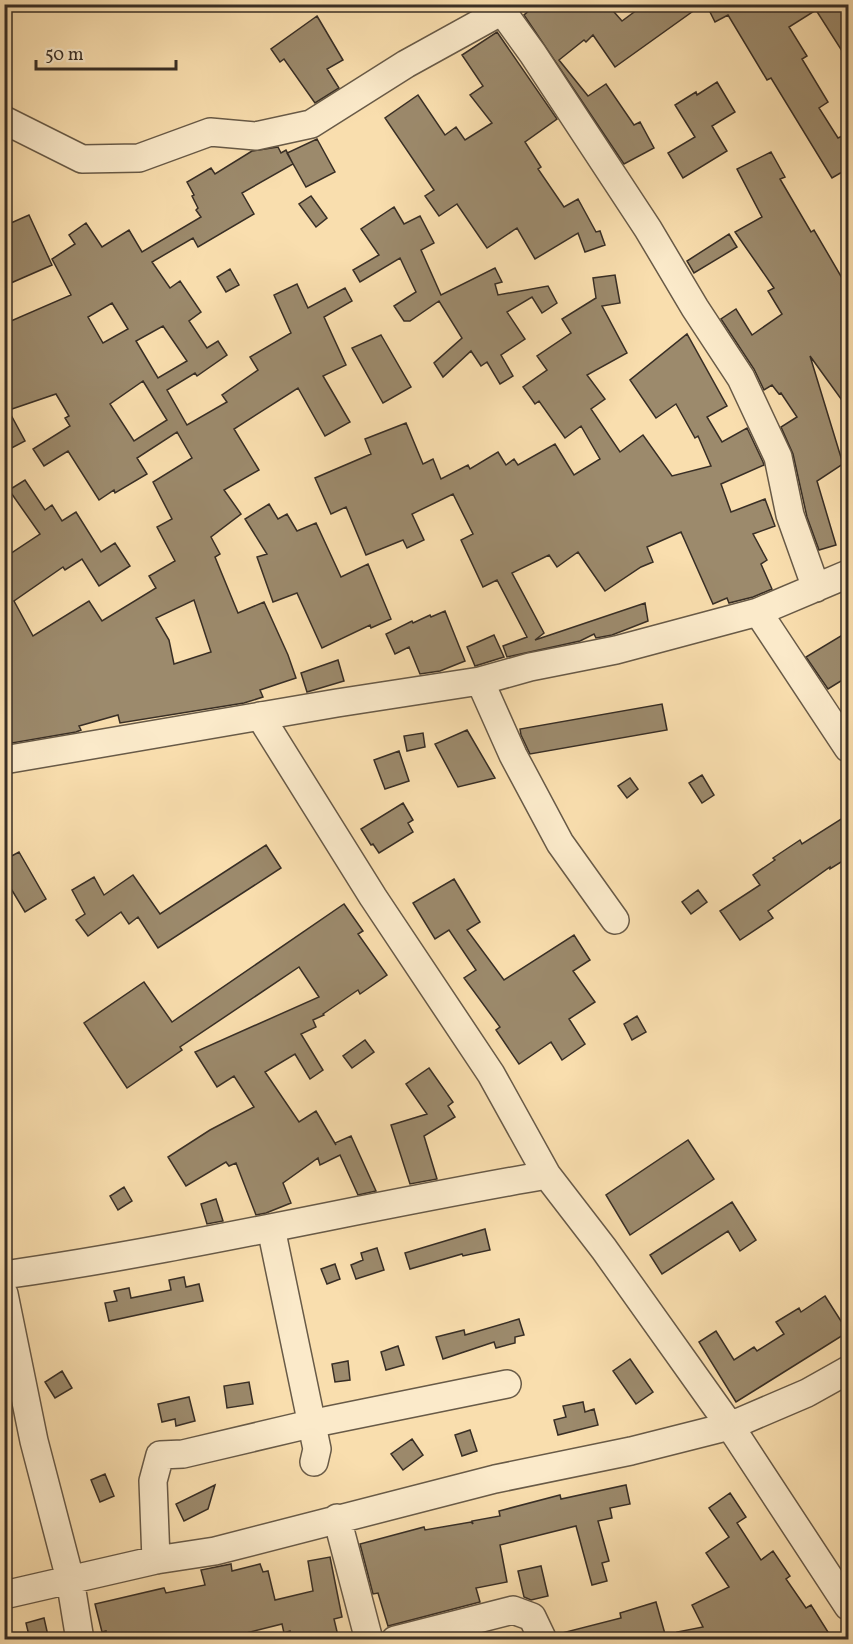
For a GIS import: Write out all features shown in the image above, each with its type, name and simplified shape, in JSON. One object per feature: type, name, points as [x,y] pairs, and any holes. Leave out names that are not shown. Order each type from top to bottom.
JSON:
[{"type":"street","points":[[4,120],[82,159],[139,158],[210,132],[256,136],[267,134],[310,124],[406,64],[506,8],[533,54],[642,219],[694,308],[741,378],[778,457],[789,515],[816,588]]},
{"type":"street","points":[[4,760],[480,681],[530,667],[616,650],[758,612],[849,574]]},
{"type":"street","points":[[758,612],[849,747]]},
{"type":"street","points":[[480,681],[513,755],[560,843],[615,920]]},
{"type":"street","points":[[260,716],[373,897],[491,1074],[547,1175],[604,1249],[730,1426],[849,1606]]},
{"type":"street","points":[[4,1275],[97,1261],[547,1175]]},
{"type":"street","points":[[271,1228],[310,1425],[317,1449],[314,1462]]},
{"type":"street","points":[[4,1294],[34,1441],[70,1579],[80,1640]]},
{"type":"street","points":[[4,1595],[156,1560],[215,1551],[495,1479],[631,1451],[730,1426],[807,1393],[849,1370]]},
{"type":"street","points":[[156,1560],[153,1481],[160,1455],[183,1454],[507,1384]]},
{"type":"street","points":[[337,1518],[369,1640]]},
{"type":"street","points":[[395,1640],[513,1610],[532,1617],[543,1640]]},
{"type":"building","points":[[537,4],[607,4],[622,21],[645,4],[703,4],[615,67],[593,35],[559,60],[588,96],[606,84],[634,125],[640,122],[654,148],[624,164],[524,15]]},
{"type":"building","points":[[706,4],[849,4],[849,62],[816,10],[789,27],[807,56],[802,59],[828,102],[819,108],[838,138],[849,133],[849,168],[832,178],[771,78],[767,80],[728,15],[715,22]]},
{"type":"building","points":[[317,16],[343,60],[327,69],[339,88],[315,103],[284,59],[280,62],[271,49]]},
{"type":"building","points":[[497,32],[557,119],[525,142],[541,167],[538,169],[564,207],[578,199],[596,232],[600,231],[605,245],[585,252],[578,233],[535,259],[517,228],[487,248],[457,204],[439,216],[425,196],[434,190],[385,118],[418,95],[445,135],[456,127],[465,140],[492,123],[470,95],[483,86],[462,55]]},
{"type":"building","points":[[717,82],[735,112],[712,126],[727,151],[683,178],[668,153],[695,137],[675,105]]},
{"type":"building","points":[[317,139],[335,172],[306,187],[287,153]]},
{"type":"building","points":[[278,147],[281,153],[286,150],[293,164],[242,193],[254,214],[198,247],[193,238],[152,262],[170,288],[180,281],[201,312],[189,321],[207,348],[218,341],[227,355],[197,376],[195,373],[167,390],[187,425],[227,402],[222,395],[258,370],[250,357],[291,333],[274,295],[297,284],[308,308],[345,288],[352,301],[324,317],[346,365],[323,376],[350,422],[325,436],[298,388],[234,429],[259,470],[224,490],[241,514],[211,537],[220,554],[215,557],[238,613],[264,602],[296,678],[260,690],[263,697],[244,703],[120,723],[118,715],[79,726],[81,730],[76,732],[12,743],[4,725],[4,696],[10,693],[4,684],[4,558],[40,534],[9,490],[25,480],[45,510],[52,505],[62,521],[76,512],[101,552],[115,543],[130,566],[99,586],[82,559],[65,570],[63,567],[14,601],[33,636],[89,601],[102,621],[156,588],[149,576],[175,561],[157,527],[172,519],[153,482],[192,458],[177,432],[137,458],[147,474],[99,500],[68,451],[44,466],[33,449],[70,426],[65,418],[69,416],[56,394],[9,410],[4,397],[4,324],[71,295],[52,259],[75,244],[69,235],[86,223],[102,247],[129,230],[142,252],[201,217],[196,210],[198,208],[192,196],[194,195],[187,182],[211,168],[215,174],[252,151]],"holes":[[[112,303],[128,329],[103,343],[88,317]],[[163,326],[187,361],[158,378],[136,341]],[[143,381],[167,420],[134,441],[110,404]],[[194,600],[211,652],[174,664],[169,640],[156,618]]]},
{"type":"building","points":[[771,152],[785,177],[780,179],[811,232],[814,230],[849,290],[849,410],[810,356],[843,464],[817,481],[836,545],[819,550],[807,517],[793,454],[781,427],[797,417],[781,393],[779,394],[772,385],[764,390],[754,369],[721,319],[736,309],[752,335],[782,314],[768,291],[774,288],[735,232],[762,217],[737,169]]},
{"type":"building","points":[[311,196],[327,218],[316,227],[299,204]]},
{"type":"building","points":[[394,207],[404,224],[420,216],[434,243],[421,250],[441,295],[495,268],[502,282],[495,284],[498,295],[548,286],[557,303],[542,313],[532,297],[507,312],[525,339],[501,355],[513,376],[500,384],[487,362],[481,366],[471,351],[443,377],[434,363],[462,338],[439,301],[410,321],[404,321],[394,306],[416,292],[400,258],[360,282],[353,270],[379,255],[361,229]]},
{"type":"building","points":[[29,215],[52,265],[4,286],[4,226]]},
{"type":"building","points":[[729,234],[737,247],[694,273],[687,261]]},
{"type":"building","points":[[230,269],[239,285],[226,292],[217,277]]},
{"type":"building","points":[[615,275],[620,303],[602,306],[627,353],[587,375],[605,399],[591,409],[620,452],[643,435],[672,476],[711,466],[698,436],[695,438],[676,404],[656,418],[630,380],[687,334],[727,406],[707,417],[722,442],[747,428],[764,465],[721,484],[731,512],[765,499],[775,526],[753,534],[767,560],[761,564],[772,589],[753,597],[729,603],[727,598],[713,604],[681,532],[647,547],[653,562],[641,567],[605,591],[578,552],[557,567],[549,555],[512,573],[544,633],[535,640],[645,603],[648,621],[612,635],[596,638],[594,634],[580,641],[507,657],[503,646],[527,637],[497,580],[483,587],[461,540],[473,534],[453,494],[412,514],[424,540],[407,548],[403,540],[366,555],[346,507],[331,514],[315,478],[371,454],[365,439],[406,423],[423,464],[433,459],[441,479],[468,465],[470,469],[498,452],[506,465],[514,459],[518,465],[555,444],[574,475],[600,459],[581,426],[565,438],[539,401],[535,404],[523,387],[547,370],[537,356],[571,333],[562,319],[596,298],[593,278]]},
{"type":"building","points":[[381,335],[411,387],[383,403],[352,348]]},
{"type":"building","points":[[4,402],[25,441],[4,452]]},
{"type":"building","points":[[269,504],[278,519],[287,514],[297,531],[316,523],[341,577],[368,564],[391,619],[371,628],[370,625],[322,648],[297,593],[273,602],[257,557],[267,554],[245,519]]},
{"type":"building","points":[[445,611],[465,661],[440,671],[420,674],[409,647],[395,654],[386,634],[412,621],[413,623]]},
{"type":"building","points":[[849,631],[849,676],[828,689],[806,657]]},
{"type":"building","points":[[494,635],[504,657],[475,666],[467,647]]},
{"type":"building","points":[[338,660],[344,681],[307,692],[301,673]]},
{"type":"building","points":[[662,704],[667,730],[530,754],[521,735],[520,729]]},
{"type":"building","points":[[467,730],[495,778],[458,787],[435,744]]},
{"type":"building","points":[[423,733],[425,747],[407,751],[404,736]]},
{"type":"building","points":[[399,751],[409,781],[385,789],[374,760]]},
{"type":"building","points":[[702,775],[714,795],[702,803],[689,783]]},
{"type":"building","points":[[630,778],[638,789],[627,798],[618,786]]},
{"type":"building","points":[[403,803],[413,820],[408,823],[413,832],[379,853],[361,829]]},
{"type":"building","points":[[849,814],[849,857],[830,869],[830,867],[768,911],[773,918],[740,940],[720,911],[760,885],[753,875],[775,860],[773,858],[800,840],[802,844]]},
{"type":"building","points":[[266,845],[281,868],[158,948],[138,917],[129,924],[121,912],[88,936],[76,920],[85,914],[72,890],[94,877],[104,895],[133,875],[160,914]]},
{"type":"building","points":[[19,852],[46,899],[25,912],[4,877],[4,860]]},
{"type":"building","points":[[454,879],[480,922],[467,930],[504,980],[574,935],[590,960],[573,971],[595,1002],[569,1019],[585,1044],[562,1060],[551,1042],[519,1064],[496,1030],[500,1027],[464,978],[476,970],[449,930],[435,939],[413,903]]},
{"type":"building","points":[[698,890],[707,902],[691,914],[682,902]]},
{"type":"building","points":[[344,904],[363,931],[358,934],[387,975],[360,994],[358,990],[324,1015],[313,1020],[316,1027],[301,1034],[323,1070],[310,1079],[295,1054],[265,1072],[299,1122],[316,1111],[336,1145],[335,1143],[351,1136],[376,1191],[358,1195],[340,1155],[320,1165],[318,1158],[283,1183],[291,1203],[266,1213],[256,1215],[236,1163],[229,1166],[226,1162],[186,1186],[168,1157],[210,1130],[254,1107],[234,1076],[217,1087],[195,1052],[319,997],[299,967],[180,1047],[182,1050],[127,1088],[84,1023],[144,982],[172,1022]]},
{"type":"building","points":[[637,1016],[646,1032],[632,1040],[624,1024]]},
{"type":"building","points":[[365,1040],[374,1052],[352,1068],[343,1056]]},
{"type":"building","points":[[429,1068],[453,1102],[448,1106],[455,1117],[424,1136],[437,1179],[410,1184],[391,1125],[427,1114],[406,1084]]},
{"type":"building","points":[[688,1140],[714,1179],[630,1235],[606,1195]]},
{"type":"building","points":[[124,1187],[132,1201],[118,1210],[110,1196]]},
{"type":"building","points":[[216,1199],[223,1221],[207,1224],[201,1204]]},
{"type":"building","points":[[732,1202],[756,1240],[740,1251],[728,1231],[662,1274],[650,1255]]},
{"type":"building","points":[[485,1229],[490,1250],[463,1256],[462,1254],[410,1269],[405,1253]]},
{"type":"building","points":[[377,1248],[384,1270],[356,1279],[351,1265],[363,1260],[361,1253]]},
{"type":"building","points":[[335,1264],[340,1279],[327,1284],[321,1269]]},
{"type":"building","points":[[184,1277],[186,1287],[199,1284],[203,1301],[109,1321],[105,1303],[117,1301],[114,1291],[129,1288],[131,1298],[171,1290],[169,1280]]},
{"type":"building","points":[[825,1296],[848,1332],[736,1402],[699,1342],[716,1331],[734,1360],[754,1347],[757,1351],[784,1334],[776,1322],[799,1308],[801,1312]]},
{"type":"building","points":[[519,1319],[524,1335],[515,1337],[515,1343],[496,1348],[494,1342],[443,1359],[436,1337],[464,1330],[465,1335]]},
{"type":"building","points":[[398,1346],[404,1365],[386,1370],[381,1352]]},
{"type":"building","points":[[630,1359],[653,1392],[636,1404],[613,1371]]},
{"type":"building","points":[[348,1361],[350,1380],[335,1382],[332,1364]]},
{"type":"building","points":[[62,1371],[72,1388],[55,1398],[45,1382]]},
{"type":"building","points":[[249,1382],[253,1404],[227,1408],[224,1386]]},
{"type":"building","points":[[189,1397],[195,1421],[176,1426],[175,1419],[162,1422],[158,1404]]},
{"type":"building","points":[[583,1402],[585,1412],[594,1409],[598,1425],[558,1435],[554,1420],[566,1417],[563,1406]]},
{"type":"building","points":[[470,1430],[477,1451],[462,1456],[455,1435]]},
{"type":"building","points":[[412,1439],[423,1455],[403,1470],[391,1454]]},
{"type":"building","points":[[105,1474],[114,1496],[100,1502],[91,1480]]},
{"type":"building","points":[[215,1485],[208,1509],[184,1521],[176,1504]]},
{"type":"building","points":[[626,1485],[630,1504],[610,1508],[612,1518],[598,1521],[609,1561],[602,1563],[607,1581],[592,1585],[576,1526],[500,1545],[507,1582],[476,1588],[480,1602],[388,1626],[378,1593],[373,1594],[360,1544],[424,1527],[425,1530],[471,1522],[473,1524],[472,1521],[500,1516],[499,1511],[560,1495],[561,1499]]},
{"type":"building","points":[[730,1493],[746,1517],[737,1523],[761,1560],[773,1551],[790,1576],[786,1579],[806,1608],[811,1605],[833,1640],[678,1640],[677,1632],[703,1627],[692,1605],[729,1587],[706,1553],[729,1537],[709,1508]]},
{"type":"building","points":[[330,1557],[342,1617],[334,1619],[339,1640],[292,1640],[290,1631],[284,1633],[282,1624],[246,1633],[247,1640],[217,1640],[216,1636],[198,1640],[108,1640],[106,1631],[102,1632],[95,1604],[164,1588],[166,1593],[205,1585],[201,1570],[231,1564],[232,1571],[260,1564],[263,1572],[268,1571],[275,1600],[313,1591],[308,1561]]},
{"type":"building","points":[[541,1566],[548,1596],[531,1600],[524,1597],[518,1571]]},
{"type":"building","points":[[656,1602],[665,1634],[654,1637],[655,1640],[558,1640],[558,1634],[621,1618],[620,1613]]},
{"type":"building","points":[[44,1618],[49,1640],[30,1640],[26,1623]]}]
